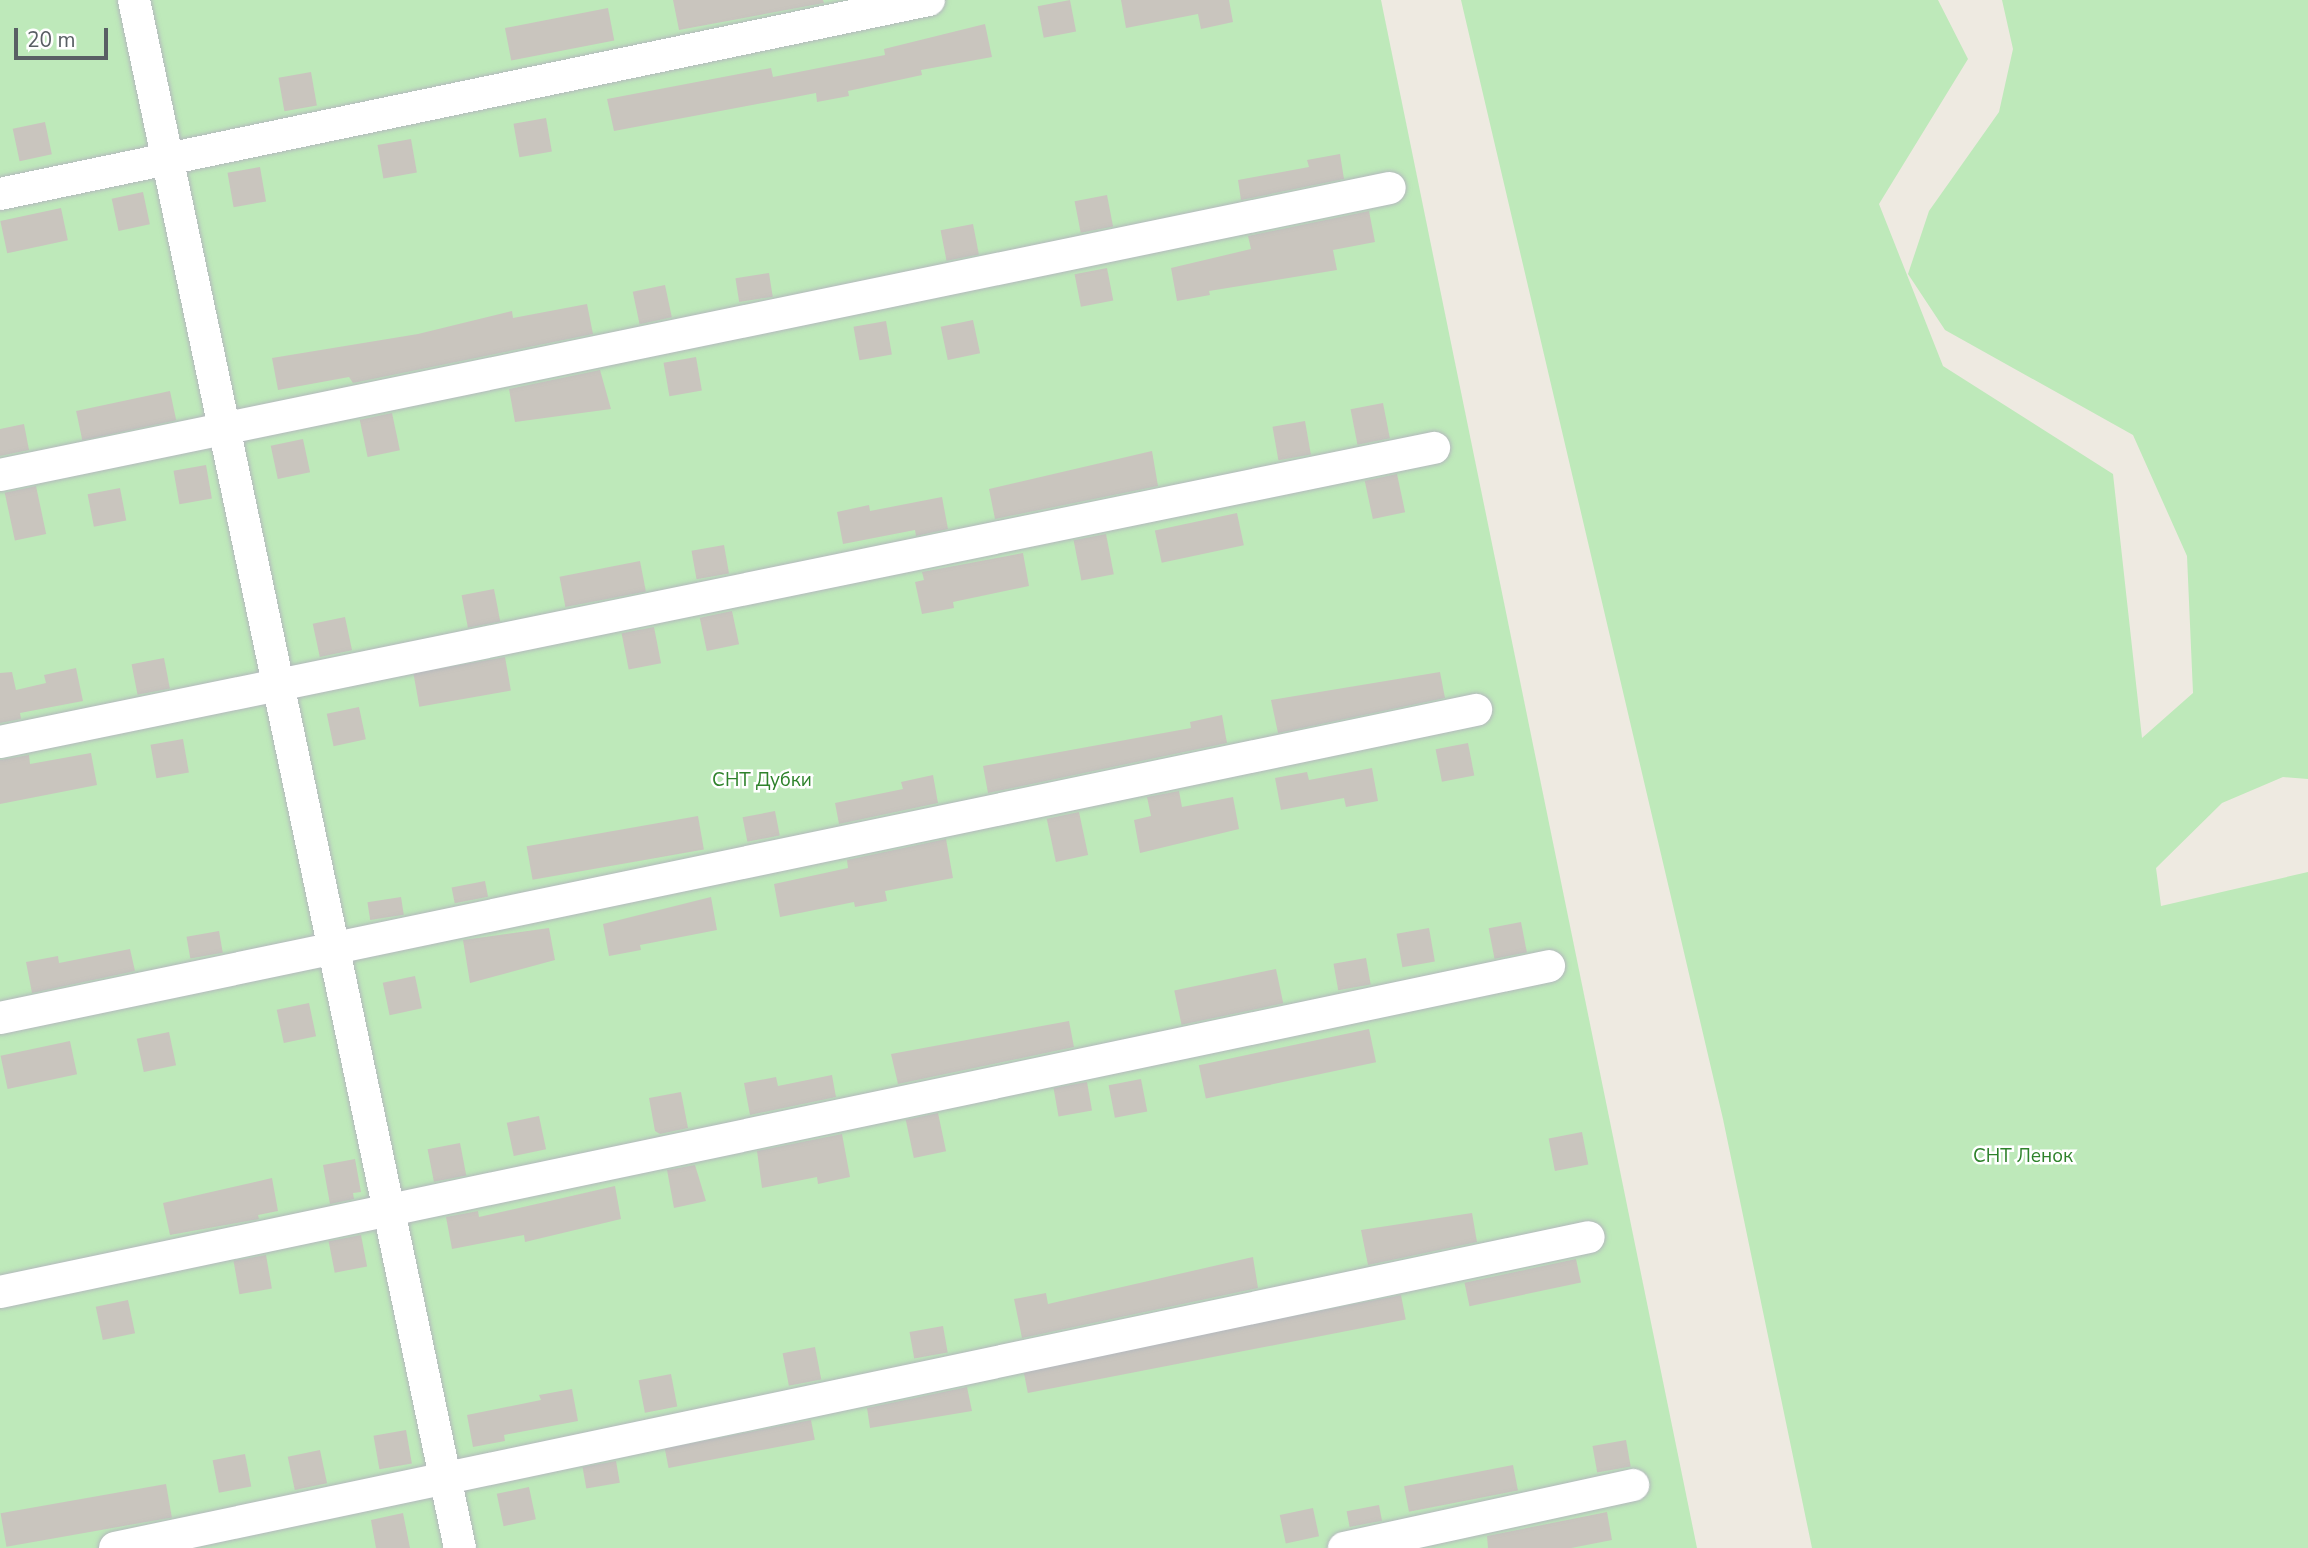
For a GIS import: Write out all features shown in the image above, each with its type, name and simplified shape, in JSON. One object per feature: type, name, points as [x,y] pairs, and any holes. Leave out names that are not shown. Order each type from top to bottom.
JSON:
[{"type":"street","points":[[134,0],[391,1210],[460,1548]]},
{"type":"street","points":[[0,194],[929,0]]},
{"type":"street","points":[[0,475],[1390,188]]},
{"type":"street","points":[[0,741],[1434,448]]},
{"type":"street","points":[[0,1018],[1476,710]]},
{"type":"street","points":[[0,1293],[1549,966]]},
{"type":"street","points":[[115,1548],[1589,1237]]},
{"type":"street","points":[[1344,1548],[1633,1485]]},
{"type":"green space","name":"СНТ Дубки","points":[[0,0],[1381,0],[1697,1548],[0,1548]]},
{"type":"green space","name":"СНТ Ленок","points":[[1461,0],[1938,0],[1968,59],[1879,204],[1943,366],[2113,474],[2142,738],[2193,693],[2187,556],[2133,435],[1945,330],[1908,274],[1929,211],[1999,112],[2013,49],[2002,0],[2308,0],[2308,779],[2283,777],[2222,803],[2156,868],[2161,906],[2308,872],[2308,1548],[1812,1548],[1723,1119]]},
{"type":"building","points":[[673,0],[823,0],[824,3],[679,30]]},
{"type":"building","points":[[1070,0],[1076,31],[1044,38],[1038,6]]},
{"type":"building","points":[[1121,0],[1229,0],[1233,22],[1201,29],[1198,14],[1126,28]]},
{"type":"building","points":[[608,8],[614,40],[511,60],[505,28]]},
{"type":"building","points":[[985,24],[992,57],[921,70],[922,75],[848,91],[849,96],[817,102],[816,93],[614,131],[607,99],[771,68],[773,77],[885,55],[884,49]]},
{"type":"building","points":[[311,72],[317,105],[284,111],[279,78]]},
{"type":"building","points":[[546,118],[552,151],[519,157],[514,124]]},
{"type":"building","points":[[45,122],[52,154],[20,161],[13,129]]},
{"type":"building","points":[[411,139],[417,172],[383,178],[378,145]]},
{"type":"building","points":[[1340,154],[1344,179],[1241,200],[1238,180],[1309,167],[1307,160]]},
{"type":"building","points":[[260,167],[266,201],[234,207],[228,173]]},
{"type":"building","points":[[143,192],[150,224],[119,231],[112,199]]},
{"type":"building","points":[[1107,195],[1113,226],[1081,233],[1075,201]]},
{"type":"building","points":[[61,208],[68,240],[7,253],[0,221]]},
{"type":"building","points":[[1369,211],[1375,242],[1333,250],[1337,270],[1209,291],[1210,295],[1177,301],[1171,268],[1251,249],[1248,236]]},
{"type":"building","points":[[973,224],[979,254],[947,261],[941,230]]},
{"type":"building","points":[[1107,268],[1113,300],[1081,307],[1075,274]]},
{"type":"building","points":[[769,273],[773,297],[739,302],[735,278]]},
{"type":"building","points":[[665,285],[672,317],[640,324],[633,292]]},
{"type":"building","points":[[587,304],[593,334],[353,383],[349,377],[278,390],[272,358],[418,334],[512,311],[513,318]]},
{"type":"building","points":[[973,320],[980,353],[948,360],[941,327]]},
{"type":"building","points":[[886,321],[892,354],[859,360],[854,327]]},
{"type":"building","points":[[696,357],[702,390],[669,396],[664,363]]},
{"type":"building","points":[[600,370],[611,409],[515,422],[509,389]]},
{"type":"building","points":[[170,391],[176,420],[82,440],[76,411]]},
{"type":"building","points":[[1383,403],[1390,438],[1357,445],[1351,409]]},
{"type":"building","points":[[392,413],[400,450],[368,457],[360,420]]},
{"type":"building","points":[[1305,421],[1311,454],[1278,460],[1273,427]]},
{"type":"building","points":[[24,424],[29,450],[0,456],[0,429]]},
{"type":"building","points":[[303,439],[310,472],[278,479],[271,446]]},
{"type":"building","points":[[1152,451],[1158,486],[995,519],[989,489]]},
{"type":"building","points":[[206,465],[212,498],[179,504],[174,471]]},
{"type":"building","points":[[1397,474],[1405,512],[1373,519],[1365,481]]},
{"type":"building","points":[[36,486],[46,534],[15,541],[5,493]]},
{"type":"building","points":[[120,488],[126,520],[94,527],[88,494]]},
{"type":"building","points":[[942,497],[948,529],[916,536],[915,530],[843,544],[837,512],[869,505],[870,511]]},
{"type":"building","points":[[1237,513],[1244,545],[1162,563],[1155,530]]},
{"type":"building","points":[[1106,534],[1114,574],[1081,581],[1074,540]]},
{"type":"building","points":[[724,545],[729,574],[697,579],[692,551]]},
{"type":"building","points":[[1023,553],[1029,586],[953,602],[954,608],[922,614],[915,582],[924,580],[922,572]]},
{"type":"building","points":[[640,561],[646,591],[565,607],[560,577]]},
{"type":"building","points":[[494,589],[500,621],[468,628],[462,595]]},
{"type":"building","points":[[732,611],[739,644],[707,651],[700,618]]},
{"type":"building","points":[[345,617],[352,650],[320,657],[313,624]]},
{"type":"building","points":[[654,627],[661,663],[629,670],[622,633]]},
{"type":"building","points":[[505,657],[511,690],[419,707],[413,673]]},
{"type":"building","points":[[164,658],[170,688],[138,695],[132,664]]},
{"type":"building","points":[[76,668],[83,701],[20,713],[21,719],[0,723],[0,673],[12,672],[16,690],[46,683],[44,675]]},
{"type":"building","points":[[1440,672],[1445,698],[1278,733],[1271,700]]},
{"type":"building","points":[[359,707],[366,739],[334,746],[327,714]]},
{"type":"building","points":[[1222,715],[1227,743],[988,793],[983,766],[1191,728],[1190,722]]},
{"type":"building","points":[[183,739],[189,772],[156,778],[151,745]]},
{"type":"building","points":[[1468,743],[1474,775],[1442,782],[1436,749]]},
{"type":"building","points":[[91,753],[97,785],[0,804],[0,760],[29,755],[30,764]]},
{"type":"building","points":[[1372,768],[1378,801],[1346,807],[1344,798],[1281,810],[1275,778],[1307,772],[1309,780]]},
{"type":"building","points":[[933,775],[938,803],[839,824],[835,803],[903,789],[901,782]]},
{"type":"building","points":[[1179,791],[1182,807],[1233,797],[1239,829],[1140,853],[1134,820],[1151,816],[1147,797]]},
{"type":"building","points":[[775,811],[780,836],[747,842],[743,817]]},
{"type":"building","points":[[1079,812],[1088,855],[1056,862],[1047,819]]},
{"type":"building","points":[[698,816],[704,849],[533,880],[527,846]]},
{"type":"building","points":[[946,839],[953,878],[885,891],[887,901],[855,907],[854,902],[780,917],[774,884],[848,868],[847,860]]},
{"type":"building","points":[[485,881],[488,897],[455,903],[452,887]]},
{"type":"building","points":[[401,897],[404,915],[370,920],[367,902]]},
{"type":"building","points":[[711,897],[717,930],[640,945],[641,950],[609,956],[603,924]]},
{"type":"building","points":[[1521,922],[1527,952],[1495,959],[1489,928]]},
{"type":"building","points":[[549,928],[555,960],[470,983],[463,940]]},
{"type":"building","points":[[1429,928],[1435,961],[1402,967],[1397,934]]},
{"type":"building","points":[[219,931],[223,953],[190,958],[187,937]]},
{"type":"building","points":[[130,949],[135,971],[32,993],[26,962],[58,956],[59,963]]},
{"type":"building","points":[[1366,958],[1371,985],[1338,990],[1334,964]]},
{"type":"building","points":[[1276,969],[1283,1003],[1182,1025],[1174,991]]},
{"type":"building","points":[[415,976],[422,1008],[390,1015],[383,983]]},
{"type":"building","points":[[309,1003],[316,1036],[284,1043],[277,1010]]},
{"type":"building","points":[[1069,1021],[1074,1047],[898,1084],[891,1054]]},
{"type":"building","points":[[1369,1029],[1376,1062],[1206,1098],[1199,1065]]},
{"type":"building","points":[[169,1032],[176,1065],[144,1072],[137,1039]]},
{"type":"building","points":[[70,1041],[77,1074],[8,1089],[1,1056]]},
{"type":"building","points":[[832,1075],[836,1097],[750,1115],[744,1083],[776,1077],[778,1086]]},
{"type":"building","points":[[1141,1079],[1147,1111],[1115,1118],[1109,1085]]},
{"type":"building","points":[[1087,1082],[1092,1111],[1059,1116],[1054,1088]]},
{"type":"building","points":[[681,1092],[688,1128],[660,1134],[655,1131],[649,1098]]},
{"type":"building","points":[[938,1113],[946,1151],[914,1158],[906,1120]]},
{"type":"building","points":[[539,1116],[546,1149],[514,1156],[507,1123]]},
{"type":"building","points":[[1582,1132],[1588,1164],[1555,1171],[1549,1138]]},
{"type":"building","points":[[842,1134],[850,1177],[818,1184],[817,1177],[762,1188],[757,1151]]},
{"type":"building","points":[[460,1143],[466,1175],[434,1182],[428,1149]]},
{"type":"building","points":[[355,1159],[361,1192],[353,1193],[354,1199],[330,1204],[323,1165]]},
{"type":"building","points":[[695,1165],[706,1201],[674,1208],[667,1170]]},
{"type":"building","points":[[272,1178],[278,1211],[258,1215],[259,1219],[170,1235],[163,1203]]},
{"type":"building","points":[[615,1186],[621,1219],[525,1242],[524,1235],[452,1249],[446,1217],[478,1211],[479,1217]]},
{"type":"building","points":[[1472,1213],[1477,1242],[1368,1265],[1361,1230]]},
{"type":"building","points":[[361,1235],[367,1266],[335,1273],[329,1241]]},
{"type":"building","points":[[266,1255],[272,1288],[239,1294],[234,1261]]},
{"type":"building","points":[[1253,1257],[1258,1288],[1022,1338],[1014,1299],[1046,1293],[1048,1304]]},
{"type":"building","points":[[1576,1259],[1581,1282],[1469,1306],[1464,1283]]},
{"type":"building","points":[[1401,1295],[1406,1320],[1028,1393],[1023,1368]]},
{"type":"building","points":[[128,1300],[135,1333],[103,1340],[96,1307]]},
{"type":"building","points":[[943,1326],[948,1353],[914,1358],[910,1332]]},
{"type":"building","points":[[815,1347],[821,1379],[789,1386],[783,1353]]},
{"type":"building","points":[[671,1374],[677,1406],[645,1413],[639,1380]]},
{"type":"building","points":[[967,1387],[972,1411],[870,1428],[867,1408]]},
{"type":"building","points":[[572,1389],[578,1421],[504,1435],[505,1441],[473,1447],[467,1415],[541,1400],[539,1395]]},
{"type":"building","points":[[811,1420],[815,1440],[669,1468],[665,1448]]},
{"type":"building","points":[[406,1430],[412,1463],[379,1469],[374,1436]]},
{"type":"building","points":[[1626,1440],[1631,1467],[1597,1472],[1593,1446]]},
{"type":"building","points":[[320,1450],[327,1483],[295,1490],[288,1457]]},
{"type":"building","points":[[245,1454],[251,1486],[219,1493],[213,1460]]},
{"type":"building","points":[[616,1461],[620,1483],[586,1489],[583,1467]]},
{"type":"building","points":[[1513,1465],[1518,1491],[1409,1512],[1404,1486]]},
{"type":"building","points":[[166,1484],[172,1517],[6,1547],[1,1513]]},
{"type":"building","points":[[529,1487],[536,1519],[504,1526],[497,1494]]},
{"type":"building","points":[[1379,1505],[1382,1521],[1350,1527],[1347,1511]]},
{"type":"building","points":[[1313,1508],[1319,1536],[1286,1543],[1280,1515]]},
{"type":"building","points":[[1607,1512],[1612,1540],[1571,1548],[1488,1548],[1487,1536]]},
{"type":"building","points":[[403,1513],[410,1548],[376,1548],[371,1520]]}]
